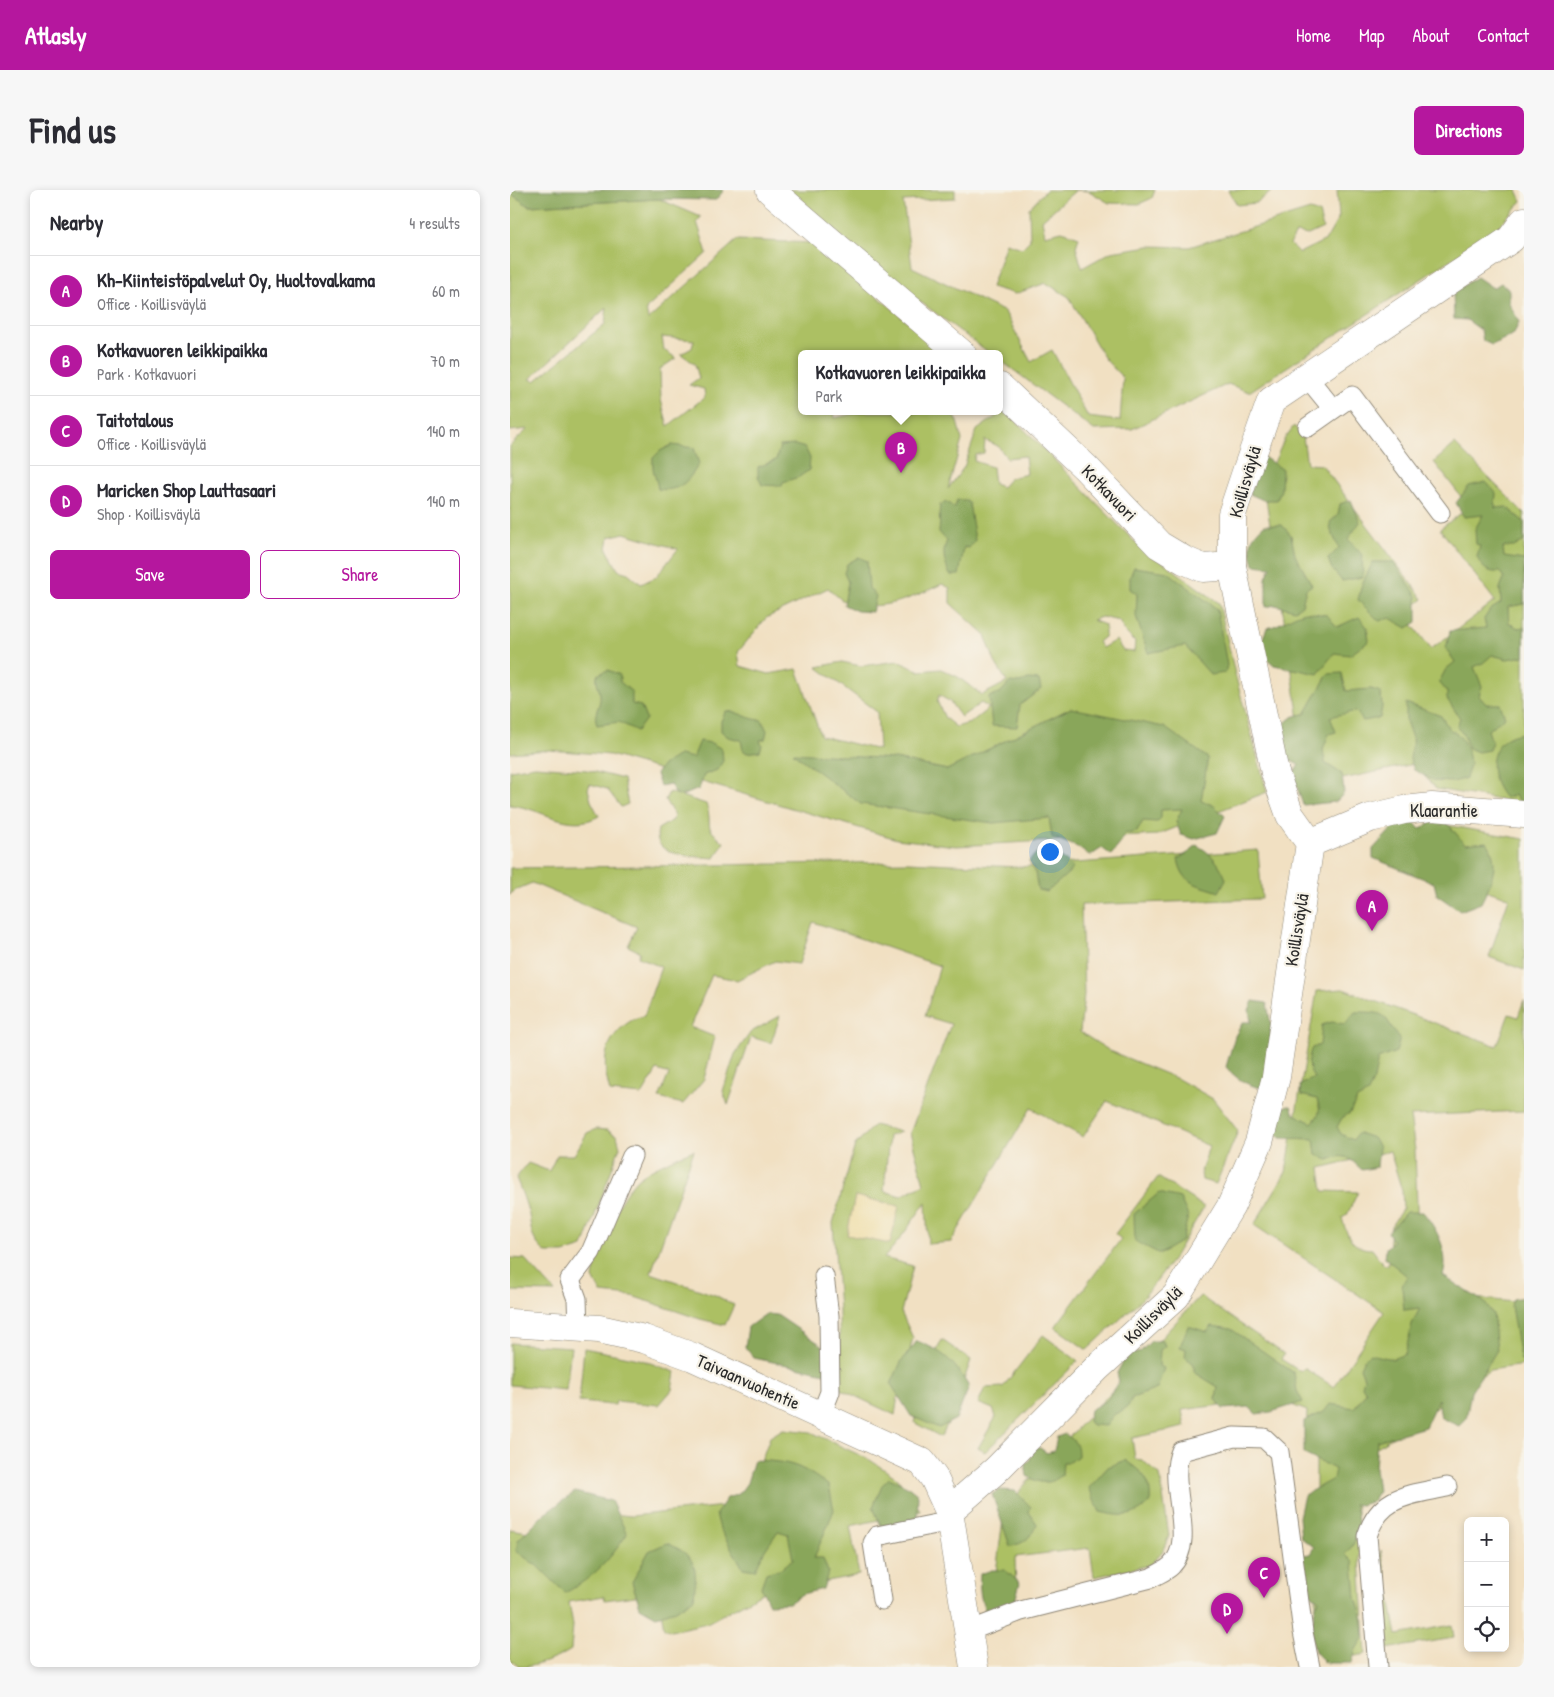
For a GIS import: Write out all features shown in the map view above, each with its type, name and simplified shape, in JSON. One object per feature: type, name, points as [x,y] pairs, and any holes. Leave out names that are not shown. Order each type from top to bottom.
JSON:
[{"type":"street","points":[[770,190],[957,350]]},
{"type":"street","name":"Koillisväylä","points":[[950,1516],[1097,1368],[1176,1296],[1231,1206],[1259,1142],[1276,1077],[1310,843],[1290,815],[1275,773],[1232,566],[1232,514],[1271,402],[1511,239],[1524,222]]},
{"type":"street","name":"Kotkavuori","points":[[1003,391],[1086,468],[1159,545],[1203,568],[1232,566]]},
{"type":"street","name":"Klaarantie","points":[[1310,843],[1370,818],[1404,810],[1432,807],[1524,814]]},
{"type":"street","name":"Taivaanvuohentie","points":[[510,1323],[618,1332],[644,1339],[693,1358],[922,1462],[934,1478],[950,1516]]},
{"type":"street","points":[[950,1516],[974,1667]]},
{"type":"lane","points":[[1307,376],[1333,409]]},
{"type":"lane","points":[[1308,427],[1352,396],[1440,513]]},
{"type":"lane","points":[[578,1328],[577,1299],[570,1280],[591,1252],[632,1156]]},
{"type":"lane","points":[[820,1415],[830,1392],[829,1316],[824,1276]]},
{"type":"lane","points":[[969,1631],[1021,1611],[1151,1578],[1170,1567],[1178,1555],[1182,1541],[1177,1473],[1177,1462],[1181,1451],[1234,1437],[1264,1438],[1279,1452],[1303,1632],[1310,1667]]},
{"type":"lane","points":[[1378,1667],[1367,1536],[1372,1523],[1382,1508],[1397,1499],[1447,1486]]},
{"type":"lane","points":[[882,1600],[873,1543],[876,1536],[950,1516]]},
{"type":"green space","points":[[510,190],[724,190],[716,200],[659,199],[529,206],[510,193]]},
{"type":"green space","points":[[789,190],[955,190],[955,198],[903,201],[912,267],[1005,312],[1031,362],[1052,350],[1088,417],[1120,421],[1123,378],[1105,359],[1069,297],[1046,283],[1015,294],[991,287],[1006,243],[1022,248],[1030,240],[1029,208],[1046,190],[1076,190],[1042,220],[1045,235],[1062,231],[1079,237],[1076,247],[1082,268],[1111,252],[1149,246],[1189,247],[1310,210],[1319,213],[1323,228],[1308,235],[1296,233],[1290,244],[1299,253],[1326,240],[1339,217],[1337,190],[1517,190],[1522,201],[1493,232],[1249,392],[1228,384],[1132,429],[1094,430],[1003,362],[1003,350],[986,350],[876,269]]},
{"type":"green space","points":[[1077,190],[1155,190],[1152,198],[1139,204],[1109,203],[1089,191]]},
{"type":"green space","points":[[1228,190],[1274,190],[1256,203],[1237,205]]},
{"type":"green space","points":[[510,193],[529,206],[659,199],[701,217],[697,222],[707,253],[646,309],[648,320],[737,240],[814,243],[941,350],[798,350],[798,415],[834,415],[835,418],[848,415],[950,415],[956,418],[962,440],[948,489],[964,467],[977,430],[998,415],[1003,415],[1005,410],[1134,541],[1219,603],[1235,674],[1267,792],[1157,835],[956,846],[897,839],[610,755],[549,750],[510,753],[510,446],[528,429],[510,431]],"holes":[[[607,307],[605,324],[535,381],[530,379]],[[662,337],[694,340],[692,348],[681,354],[695,364],[699,378],[689,385],[704,389],[705,397],[668,426],[661,400],[660,369],[676,358],[664,350]],[[985,440],[998,446],[1007,458],[1025,456],[1027,474],[1010,478],[1002,487],[994,484],[992,467],[974,461],[975,455],[984,453]],[[624,533],[678,549],[656,577],[641,584],[628,573],[618,570],[607,549],[609,537]],[[942,584],[950,588],[950,603],[985,635],[995,662],[1007,682],[982,695],[958,677],[941,669],[920,671],[898,661],[861,666],[842,662],[817,667],[877,712],[879,750],[821,736],[797,669],[769,674],[740,666],[738,652],[766,618],[828,588],[846,602],[871,606],[907,599]],[[1102,617],[1119,621],[1125,632],[1135,642],[1134,652],[1123,651],[1116,640],[1102,648],[1098,642],[1105,636],[1105,625],[1092,620]],[[939,695],[950,702],[961,717],[981,703],[989,708],[970,723],[956,727],[945,718],[937,701]],[[1071,708],[993,823],[895,759],[947,770]]]},
{"type":"green space","points":[[1477,277],[1493,288],[1501,283],[1509,290],[1509,303],[1519,322],[1514,334],[1492,345],[1483,341],[1481,330],[1467,320],[1454,319],[1453,292]]},
{"type":"green space","points":[[1294,426],[1303,437],[1307,464],[1322,465],[1423,599],[1404,614],[1431,649],[1495,601],[1440,529],[1469,507],[1434,462],[1455,444],[1524,513],[1524,804],[1436,789],[1414,764],[1309,786],[1264,485],[1285,438]]},
{"type":"green space","points":[[672,445],[694,448],[699,464],[683,484],[673,489],[658,489],[653,458],[660,451]]},
{"type":"green space","points":[[795,445],[805,448],[810,458],[809,470],[799,477],[783,482],[782,486],[762,485],[758,476],[758,467],[776,460],[780,446]]},
{"type":"green space","points":[[1262,456],[1282,469],[1281,490],[1277,500],[1263,500],[1250,494]]},
{"type":"green space","points":[[1486,482],[1496,493],[1495,508],[1507,507],[1524,522],[1524,541],[1514,547],[1503,547],[1504,557],[1524,560],[1524,604],[1508,607],[1509,623],[1518,628],[1524,627],[1524,656],[1507,659],[1492,655],[1483,663],[1474,667],[1482,686],[1479,696],[1486,704],[1500,704],[1505,717],[1488,730],[1492,742],[1489,750],[1478,752],[1468,748],[1464,736],[1457,726],[1460,718],[1447,699],[1447,692],[1439,682],[1446,669],[1455,662],[1446,649],[1450,631],[1486,628],[1484,619],[1490,610],[1501,603],[1500,588],[1504,578],[1500,572],[1492,572],[1486,569],[1477,557],[1480,546],[1476,544],[1475,529],[1483,515],[1464,517],[1456,503],[1469,486]]},
{"type":"green space","points":[[957,500],[965,500],[969,503],[975,540],[969,548],[964,547],[959,575],[950,575],[945,563],[944,554],[947,541],[939,532],[939,509],[940,505],[947,502],[954,508]]},
{"type":"green space","points":[[1351,500],[1360,522],[1348,539],[1362,555],[1363,577],[1342,581],[1332,569],[1328,559],[1339,548],[1331,531],[1330,522],[1338,515],[1340,504]]},
{"type":"green space","points":[[1264,525],[1282,525],[1291,535],[1295,555],[1312,585],[1306,589],[1302,605],[1295,610],[1275,605],[1266,607],[1266,578],[1271,567],[1254,565],[1251,552],[1252,539]]},
{"type":"green space","points":[[859,557],[867,561],[869,588],[876,596],[872,612],[857,611],[844,605],[848,582],[844,573],[847,564]]},
{"type":"green space","points":[[1373,562],[1393,562],[1417,596],[1417,622],[1407,628],[1390,618],[1379,621],[1358,600],[1362,584]]},
{"type":"green space","points":[[1134,567],[1168,572],[1217,609],[1227,665],[1225,673],[1211,675],[1185,646],[1148,653],[1136,616],[1137,594],[1130,589],[1130,577]]},
{"type":"green space","points":[[1306,612],[1327,615],[1337,627],[1359,617],[1367,627],[1369,641],[1350,655],[1334,653],[1318,674],[1274,665],[1261,653],[1262,640],[1267,628]]},
{"type":"green space","points":[[608,670],[620,675],[620,682],[632,692],[632,704],[641,706],[646,719],[637,731],[619,722],[597,725],[596,713],[600,702],[600,692],[597,675]]},
{"type":"green space","points":[[1342,673],[1346,691],[1371,689],[1381,692],[1382,707],[1380,718],[1363,721],[1356,711],[1330,717],[1336,732],[1329,734],[1323,749],[1325,763],[1342,774],[1344,793],[1336,802],[1303,805],[1293,774],[1299,765],[1285,758],[1284,743],[1279,731],[1290,719],[1305,714],[1328,674]]},
{"type":"green space","points":[[1028,679],[1039,680],[1041,689],[1020,705],[1017,727],[992,726],[989,697],[1001,692],[1010,682],[1020,683]]},
{"type":"green space","points":[[1406,703],[1441,716],[1450,730],[1458,735],[1466,748],[1470,763],[1466,778],[1453,782],[1434,781],[1414,770],[1410,759],[1413,741],[1406,721]]},
{"type":"green space","points":[[1071,708],[1164,727],[1208,758],[1201,801],[1213,805],[1225,816],[1217,833],[1194,839],[1181,835],[1176,822],[1182,809],[1161,810],[1161,818],[1157,822],[1143,821],[1137,832],[1124,834],[1120,844],[1111,855],[1102,848],[1090,856],[1077,847],[1052,837],[1049,818],[993,823],[861,804],[793,753],[895,759],[947,770]]},
{"type":"green space","points":[[726,711],[762,720],[767,731],[765,739],[760,740],[762,745],[760,751],[747,753],[743,750],[741,740],[728,737],[721,731],[721,721]]},
{"type":"green space","points":[[1524,733],[1524,810],[1515,795],[1505,798],[1498,788],[1492,768],[1493,758],[1503,741]]},
{"type":"green space","points":[[700,741],[711,743],[722,749],[723,761],[717,770],[704,775],[699,789],[681,796],[675,793],[670,784],[660,786],[656,774],[663,765],[679,755],[693,758]]},
{"type":"green space","points":[[535,766],[587,770],[623,779],[628,804],[621,807],[607,789],[590,784],[588,789],[591,801],[599,816],[588,821],[566,821],[510,805],[510,770]]},
{"type":"green space","points":[[669,792],[706,804],[710,828],[724,842],[715,858],[677,854],[661,846],[657,839],[658,829],[673,820],[674,815],[665,800]]},
{"type":"green space","points":[[1441,816],[1465,844],[1487,842],[1493,858],[1493,873],[1481,903],[1460,911],[1437,895],[1434,883],[1373,858],[1373,849],[1399,821],[1411,819],[1420,829]]},
{"type":"green space","points":[[1440,824],[1524,839],[1524,970],[1489,957],[1509,898],[1381,855]]},
{"type":"green space","points":[[1196,845],[1211,855],[1224,874],[1226,879],[1219,892],[1187,879],[1180,868],[1178,859],[1191,851]]},
{"type":"green space","points":[[1039,850],[1066,860],[1073,869],[1047,892],[1038,890],[1035,873],[1029,861]]},
{"type":"green space","points":[[1258,850],[1262,899],[1081,905],[1084,994],[1080,1032],[1110,1051],[1178,1079],[1213,1099],[1238,1131],[1216,1184],[1202,1180],[1201,1172],[1209,1146],[1107,1101],[1083,1137],[1031,1108],[951,1242],[928,1244],[926,1202],[884,1258],[913,1266],[901,1312],[913,1338],[895,1415],[840,1389],[839,1309],[833,1223],[855,1145],[874,1125],[901,1132],[889,1136],[884,1191],[901,1196],[924,1184],[910,1133],[951,1024],[925,1016],[940,966],[813,922],[799,964],[775,961],[737,980],[712,975],[690,1027],[715,1037],[704,1079],[683,1104],[659,1098],[669,1074],[657,1070],[642,1095],[610,1092],[605,1061],[607,1049],[619,1030],[631,1021],[644,1016],[661,967],[638,957],[640,952],[628,946],[637,927],[532,883],[513,891],[510,895],[510,868],[907,862],[1019,867]]},
{"type":"green space","points":[[1343,989],[1497,1046],[1509,1014],[1518,1017],[1524,1000],[1524,1111],[1410,1116],[1415,1150],[1419,1260],[1464,1297],[1524,1303],[1524,1365],[1490,1370],[1354,1463],[1366,1654],[1323,1662],[1316,1630],[1316,1447],[1306,1441],[1307,1411],[1279,1400],[1243,1402],[1182,1410],[1185,1427],[1132,1438],[1135,1459],[1142,1460],[1160,1475],[1169,1536],[1162,1552],[1150,1565],[1094,1577],[1090,1548],[1015,1557],[1016,1590],[992,1603],[1003,1519],[1021,1489],[1200,1296],[1284,1354],[1281,1359],[1301,1372],[1304,1368],[1334,1387],[1384,1312],[1254,1225],[1286,1172],[1317,991]],"holes":[[[1390,1151],[1402,1191],[1403,1208],[1391,1226],[1388,1265],[1384,1265],[1372,1249],[1360,1247],[1348,1236],[1342,1218],[1347,1215],[1358,1192],[1323,1191],[1320,1168]]]},
{"type":"green space","points":[[1253,1001],[1267,1003],[1271,1026],[1269,1089],[1256,1087],[1245,1082],[1226,1067],[1235,1036],[1243,1022],[1251,1022],[1249,1010]]},
{"type":"green space","points":[[1355,1012],[1374,1013],[1384,1016],[1400,1039],[1396,1052],[1378,1059],[1374,1079],[1368,1093],[1357,1099],[1350,1113],[1342,1118],[1337,1127],[1341,1134],[1353,1140],[1358,1133],[1373,1138],[1379,1147],[1377,1167],[1362,1170],[1346,1158],[1339,1157],[1328,1160],[1316,1154],[1314,1139],[1280,1138],[1276,1132],[1278,1107],[1291,1106],[1294,1114],[1312,1123],[1317,1117],[1319,1107],[1317,1099],[1301,1095],[1300,1085],[1314,1078],[1310,1071],[1310,1052],[1312,1048],[1320,1045],[1322,1025],[1332,1022],[1345,1024]]},
{"type":"green space","points":[[780,1016],[771,1043],[751,1037],[728,1105],[723,1091],[735,1054],[751,1032]]},
{"type":"green space","points":[[596,1129],[607,1130],[617,1136],[620,1147],[583,1247],[564,1253],[546,1253],[537,1244],[533,1236],[528,1210],[516,1178],[528,1163],[549,1171],[557,1155],[574,1155],[587,1133]]},
{"type":"green space","points":[[694,1150],[651,1273],[715,1295],[734,1305],[725,1325],[700,1319],[632,1296],[601,1293],[593,1278],[608,1226],[621,1200],[636,1180],[672,1159]]},
{"type":"green space","points":[[1158,1177],[1204,1207],[1173,1259],[1144,1297],[1087,1350],[1055,1327],[1121,1239],[1115,1234]]},
{"type":"green space","points":[[1159,1193],[1180,1198],[1188,1216],[1182,1241],[1160,1254],[1135,1241],[1134,1214]]},
{"type":"green space","points":[[1406,1212],[1423,1212],[1433,1226],[1441,1242],[1445,1259],[1443,1276],[1484,1302],[1493,1314],[1497,1350],[1471,1392],[1466,1419],[1459,1426],[1441,1418],[1438,1399],[1425,1427],[1377,1441],[1375,1469],[1378,1491],[1373,1501],[1361,1505],[1354,1504],[1358,1530],[1354,1543],[1345,1554],[1353,1562],[1356,1598],[1362,1615],[1364,1637],[1356,1649],[1352,1663],[1327,1663],[1317,1654],[1313,1645],[1312,1625],[1319,1600],[1305,1590],[1300,1568],[1303,1555],[1310,1554],[1314,1547],[1301,1538],[1299,1517],[1304,1495],[1333,1479],[1335,1469],[1304,1454],[1304,1421],[1324,1412],[1330,1404],[1354,1408],[1366,1392],[1362,1386],[1364,1378],[1360,1368],[1364,1359],[1370,1354],[1392,1359],[1405,1354],[1412,1324],[1420,1308],[1404,1310],[1402,1286],[1407,1276],[1385,1258],[1386,1248],[1393,1241],[1388,1232]]},
{"type":"green space","points":[[510,1258],[525,1259],[555,1292],[510,1291]]},
{"type":"green space","points":[[1524,1297],[1524,1362],[1520,1359],[1511,1306],[1513,1299]]},
{"type":"green space","points":[[766,1314],[777,1315],[826,1348],[825,1373],[754,1358],[745,1347],[748,1327]]},
{"type":"green space","points":[[1188,1326],[1207,1332],[1212,1326],[1231,1329],[1294,1373],[1297,1391],[1303,1402],[1271,1412],[1256,1414],[1249,1407],[1223,1409],[1216,1399],[1218,1387],[1194,1372],[1194,1364],[1185,1357],[1186,1349],[1180,1347]]},
{"type":"green space","points":[[1043,1335],[1078,1361],[985,1452],[978,1448],[996,1417],[993,1409],[978,1403],[985,1388],[1003,1387]]},
{"type":"green space","points":[[942,1340],[971,1360],[951,1417],[941,1437],[915,1423],[926,1372]]},
{"type":"green space","points":[[917,1341],[947,1358],[958,1370],[969,1387],[956,1419],[939,1428],[911,1416],[891,1384],[901,1362]]},
{"type":"green space","points":[[1151,1341],[1163,1341],[1165,1346],[1160,1350],[1159,1366],[1164,1368],[1157,1389],[1132,1398],[1128,1406],[1114,1415],[1106,1426],[1093,1425],[1088,1422],[1090,1410],[1107,1400],[1119,1381],[1117,1373],[1126,1356],[1140,1352]]},
{"type":"green space","points":[[510,1343],[571,1347],[566,1390],[510,1385]]},
{"type":"green space","points":[[584,1348],[639,1359],[675,1372],[672,1390],[659,1405],[616,1401],[615,1405],[579,1402]]},
{"type":"green space","points":[[783,1429],[811,1432],[870,1460],[897,1478],[921,1511],[850,1526],[859,1575],[762,1593],[707,1623],[671,1631],[664,1628],[658,1593],[605,1600],[604,1596],[569,1602],[573,1625],[571,1650],[547,1662],[526,1667],[520,1667],[510,1659],[510,1529],[553,1536],[556,1508],[631,1516],[724,1506],[749,1494],[770,1437]]},
{"type":"green space","points":[[1065,1434],[1075,1443],[1078,1456],[1070,1462],[1063,1462],[1062,1475],[1049,1482],[1036,1481],[1027,1476],[1025,1463],[1029,1461],[1035,1448],[1040,1448],[1047,1453],[1054,1451],[1057,1437]]},
{"type":"green space","points":[[754,1460],[786,1463],[810,1473],[829,1486],[834,1510],[814,1558],[823,1558],[828,1572],[823,1589],[802,1594],[789,1603],[769,1604],[761,1587],[766,1573],[782,1568],[793,1559],[788,1534],[778,1531],[765,1550],[755,1570],[743,1568],[720,1529],[716,1514],[727,1498],[739,1494],[747,1483]]},
{"type":"green space","points":[[1125,1460],[1137,1469],[1148,1482],[1150,1503],[1133,1514],[1115,1515],[1100,1512],[1089,1488],[1108,1467]]},
{"type":"green space","points":[[889,1478],[907,1486],[918,1495],[917,1518],[909,1522],[881,1526],[873,1507],[882,1485]]},
{"type":"green space","points":[[1000,1490],[1015,1491],[1031,1507],[1029,1512],[1037,1524],[1027,1539],[1020,1544],[1010,1546],[992,1494]]},
{"type":"green space","points":[[575,1492],[611,1501],[627,1534],[600,1568],[565,1593],[540,1568],[516,1551],[518,1540],[543,1515]]},
{"type":"green space","points":[[667,1543],[685,1553],[693,1564],[695,1571],[694,1598],[676,1610],[656,1616],[640,1607],[632,1582],[649,1551]]},
{"type":"green space","points":[[1381,1550],[1397,1635],[1452,1625],[1454,1638],[1386,1649],[1379,1566]]},
{"type":"green space","points":[[992,1570],[1005,1570],[1020,1583],[1014,1604],[995,1614],[986,1612],[982,1603],[980,1589],[980,1574]]},
{"type":"sand","points":[[855,1196],[899,1206],[890,1244],[847,1235]]},
{"type":"place","name":"Kotkavuoren leikkipaikka","points":[[901,473]]},
{"type":"place","name":"Kh-Kiinteistöpalvelut Oy, Huoltovalkama","points":[[1372,931]]},
{"type":"place","name":"Taitotalous","points":[[1264,1598]]},
{"type":"place","name":"Maricken Shop Lauttasaari","points":[[1227,1634]]}]
